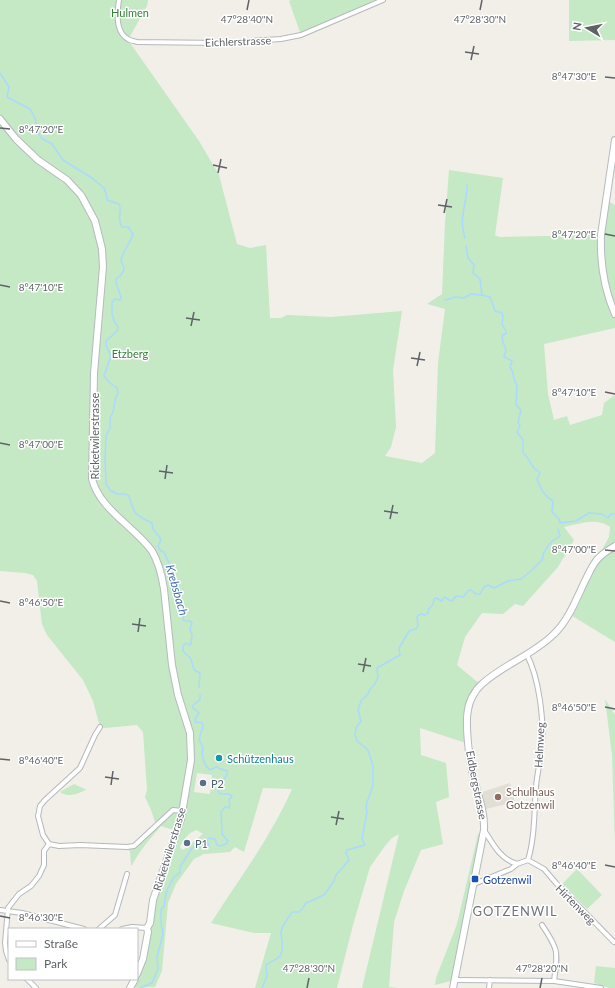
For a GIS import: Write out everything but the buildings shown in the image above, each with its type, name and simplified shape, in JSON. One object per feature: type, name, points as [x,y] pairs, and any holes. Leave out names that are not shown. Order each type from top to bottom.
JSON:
[{"type":"street","name":"Eichlerstrasse","points":[[119,0],[118,22],[121,32],[128,40],[137,42],[221,42],[281,39],[301,35],[383,0]]},
{"type":"street","name":"Ricketwilerstrasse","points":[[0,119],[16,139],[38,160],[67,180],[81,194],[95,221],[102,249],[103,268],[94,373],[92,479],[94,488],[101,499],[152,551],[158,563],[162,576],[174,681],[188,723],[192,747],[182,811],[177,831],[157,889],[150,923],[147,928],[148,932],[143,959],[138,972]]},
{"type":"street","points":[[615,140],[601,235],[601,249],[605,287],[615,314]]},
{"type":"street","name":"Eidbergstrasse","points":[[453,988],[474,884],[485,819],[472,770],[467,721],[468,708],[475,692],[481,684],[527,655],[555,634],[569,614],[595,561],[615,546]]},
{"type":"street","name":"Helmweg","points":[[527,655],[536,677],[542,729],[542,745],[537,779],[532,846],[528,860]]},
{"type":"street","points":[[100,727],[80,768],[40,806],[38,816],[43,835],[49,844],[59,846],[80,845],[127,848],[134,846],[173,810],[182,811]]},
{"type":"street","points":[[484,830],[497,850],[510,862],[517,864]]},
{"type":"street","points":[[8,957],[5,943],[7,910],[19,894],[31,886],[39,876],[44,864],[44,851],[49,844]]},
{"type":"street","points":[[474,884],[511,869],[517,864],[528,860]]},
{"type":"street","name":"Hirtenweg","points":[[528,860],[544,869],[614,942]]},
{"type":"street","points":[[100,928],[115,915],[127,874]]},
{"type":"street","points":[[0,910],[7,910],[80,928]]},
{"type":"street","points":[[542,925],[553,941],[557,950],[554,981]]},
{"type":"street","points":[[127,928],[147,928]]},
{"type":"street","points":[[27,980],[36,988]]},
{"type":"street","points":[[455,980],[554,981],[601,988]]},
{"type":"street","points":[[489,988],[490,980]]},
{"type":"shaded area","name":"Schulhaus Gotzenwil","points":[[510,783],[515,802],[486,809],[482,792]]},
{"type":"green space","name":"Etzberg","points":[[0,0],[148,0],[147,6],[128,40],[199,141],[219,175],[237,244],[250,248],[266,245],[270,318],[281,318],[287,315],[331,317],[402,311],[393,370],[396,427],[391,447],[385,456],[422,463],[435,453],[438,363],[445,309],[427,304],[442,294],[449,170],[503,178],[495,235],[499,237],[601,235],[606,200],[615,205],[615,328],[544,344],[548,394],[554,420],[567,416],[570,425],[602,415],[604,403],[615,395],[615,642],[569,614],[603,553],[603,548],[609,537],[610,527],[599,522],[582,523],[564,527],[574,540],[558,567],[523,606],[515,604],[503,614],[482,613],[465,637],[457,665],[481,685],[470,701],[469,744],[420,728],[421,755],[446,763],[449,797],[436,802],[443,844],[421,850],[404,891],[394,922],[389,987],[399,988],[362,988],[399,834],[392,838],[370,867],[337,988],[255,988],[271,933],[254,933],[211,923],[265,841],[292,789],[263,788],[244,852],[235,847],[230,852],[204,854],[194,859],[176,884],[168,903],[162,971],[155,987],[130,988],[134,980],[138,980],[138,969],[153,900],[177,831],[161,826],[131,865],[130,852],[127,847],[134,846],[156,825],[145,797],[147,790],[143,732],[137,725],[105,728],[100,727],[93,701],[83,680],[47,635],[42,624],[37,581],[33,575],[0,571]],"holes":[[[197,773],[212,775],[210,794],[194,792]],[[197,830],[203,834],[183,850],[180,847],[189,834],[194,831]]]},
{"type":"green space","points":[[383,0],[301,35],[289,1]]},
{"type":"green space","points":[[569,0],[615,0],[615,40],[569,41]]},
{"type":"green space","points":[[605,699],[615,715],[615,843],[612,755]]},
{"type":"green space","points":[[74,784],[86,790],[70,795],[60,792]]},
{"type":"green space","points":[[483,833],[455,980],[435,985],[436,978],[457,924],[478,834]]},
{"type":"green space","points":[[577,869],[602,895],[587,909],[562,884]]},
{"type":"green space","points":[[596,966],[615,968],[615,988],[609,988],[594,983]]},
{"type":"waterway","name":"Krebsbach","points":[[0,73],[9,87],[7,97],[30,109],[35,118],[41,138],[52,144],[63,160],[92,178],[104,188],[107,200],[119,204],[120,224],[122,227],[128,227],[133,234],[121,258],[124,270],[116,279],[121,297],[120,300],[115,299],[112,302],[112,315],[118,327],[117,331],[106,341],[106,346],[111,356],[104,376],[117,388],[118,393],[110,418],[110,428],[106,436],[106,484],[110,490],[117,494],[126,494],[129,496],[136,514],[152,523],[153,529],[161,539],[158,547],[164,552],[173,572],[175,591],[179,596],[181,610],[184,614],[183,619],[184,621],[190,621],[192,623],[190,629],[192,635],[191,644],[189,645],[186,643],[183,646],[183,651],[191,659],[194,670],[200,673],[199,687]]},
{"type":"waterway","points":[[465,238],[462,224],[467,185]]},
{"type":"waterway","points":[[466,246],[468,258],[474,265],[473,273],[480,279],[482,295],[490,297],[495,311],[502,313],[502,324],[506,331],[506,334],[502,335],[506,350],[504,357],[512,361],[510,367],[517,385],[516,405],[521,410],[518,422],[520,426],[517,432],[523,440],[523,453],[527,456],[533,467],[540,473],[537,479],[541,489],[547,497],[553,501],[552,512],[559,519],[560,523],[576,521],[589,513],[602,514],[608,518],[611,514],[615,514]]},
{"type":"waterway","points":[[445,300],[456,297],[464,298],[471,294],[482,295]]},
{"type":"waterway","points":[[262,988],[267,976],[266,965],[278,958],[281,954],[281,932],[284,924],[292,912],[299,912],[306,903],[324,895],[334,881],[336,875],[349,860],[346,853],[347,850],[365,845],[362,839],[367,812],[366,805],[373,786],[373,766],[368,750],[357,741],[355,735],[356,728],[361,721],[358,710],[361,701],[375,684],[378,677],[377,668],[400,655],[399,648],[409,631],[416,629],[418,625],[417,617],[420,614],[425,615],[428,613],[429,608],[433,605],[434,599],[436,598],[442,601],[444,597],[451,601],[456,596],[463,597],[469,590],[476,594],[480,594],[484,587],[488,585],[494,588],[508,581],[521,579],[542,560],[544,552],[551,542],[560,536],[558,529]]},
{"type":"waterway","name":"Krebsbach","points":[[140,988],[152,983],[158,969],[157,957],[163,934],[161,910],[164,906],[167,890],[174,877],[180,873],[180,867],[192,848],[197,846],[206,849],[209,847],[207,840],[209,838],[215,839],[217,845],[221,846],[226,844],[228,841],[222,834],[221,812],[225,807],[229,808],[229,800],[232,796],[229,794],[220,794],[218,790],[227,775],[227,771],[216,767],[210,770],[203,760],[203,747],[199,739],[203,726],[202,723],[195,722],[195,719],[199,713],[193,708],[193,705],[200,700],[200,695]]},
{"type":"place","name":"Schützenhaus","points":[[219,758]]},
{"type":"place","name":"P2","points":[[203,783]]},
{"type":"place","name":"Schulhaus Gotzenwil","points":[[498,797]]},
{"type":"place","name":"P1","points":[[187,843]]},
{"type":"place","name":"Gotzenwil","points":[[475,879]]},
{"type":"district","name":"GOTZENWIL","points":[[515,911]]},
{"type":"park label","name":"Hulmen","points":[[130,12]]}]
